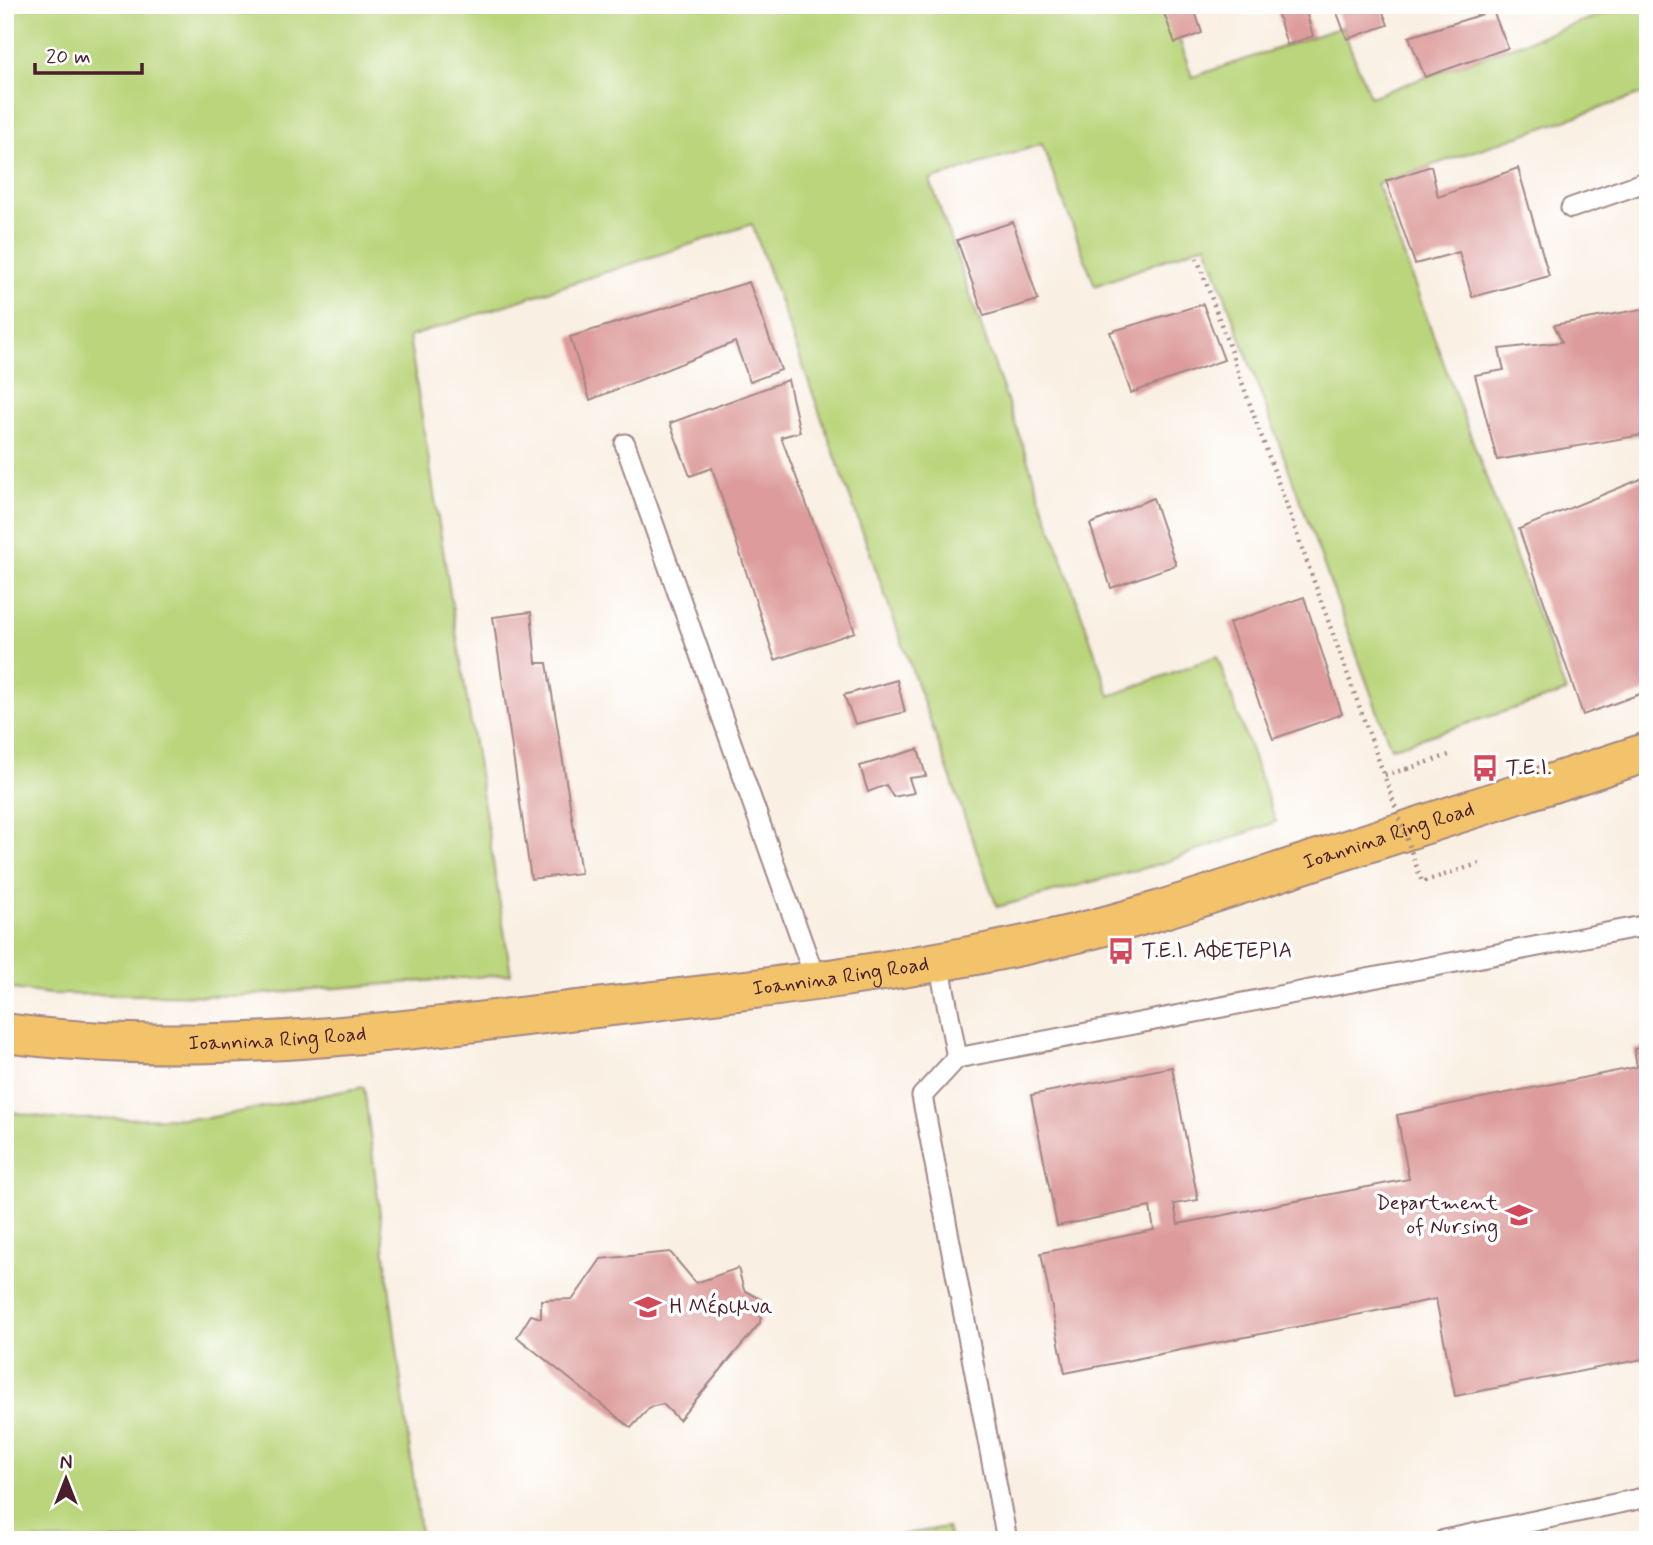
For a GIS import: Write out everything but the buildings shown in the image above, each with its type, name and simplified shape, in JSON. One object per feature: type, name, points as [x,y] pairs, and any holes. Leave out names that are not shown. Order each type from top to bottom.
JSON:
[{"type":"highway","name":"Ioannina Ring Road","points":[[5,1033],[148,1044],[281,1041],[409,1031],[816,981],[939,962],[1053,939],[1155,912],[1648,752]]},
{"type":"lane","points":[[1571,208],[1648,181]]},
{"type":"lane","points":[[625,444],[816,981]]},
{"type":"lane","points":[[1007,1540],[922,1096],[957,1058],[1648,925]]},
{"type":"lane","points":[[939,962],[957,1058]]},
{"type":"lane","points":[[1444,1540],[1648,1497]]},
{"type":"path","points":[[1198,258],[1422,882],[1481,863]]},
{"type":"path","points":[[1384,775],[1449,755]]},
{"type":"green space","points":[[5,5],[1168,5],[1192,77],[1342,27],[1370,97],[1628,5],[1648,5],[1648,92],[1377,184],[1566,692],[1391,748],[1206,244],[1095,286],[1042,144],[930,180],[1110,696],[1217,656],[1276,822],[1163,863],[997,907],[752,224],[409,337],[511,974],[238,996],[50,994],[5,988]]},
{"type":"green space","points":[[364,1087],[421,1540],[5,1540],[5,1111],[55,1119],[208,1118]]},
{"type":"green space","points":[[947,1527],[950,1540],[872,1540]]},
{"type":"place","name":"Τ.Ε.Ι.","points":[[1485,768]]},
{"type":"place","name":"Τ.Ε.Ι. ΑΦΕΤΕΡΙΑ","points":[[1121,951]]},
{"type":"place","name":"Department of Nursing","points":[[1519,1215]]},
{"type":"place","name":"Η Μέριμνα","points":[[648,1307]]}]
